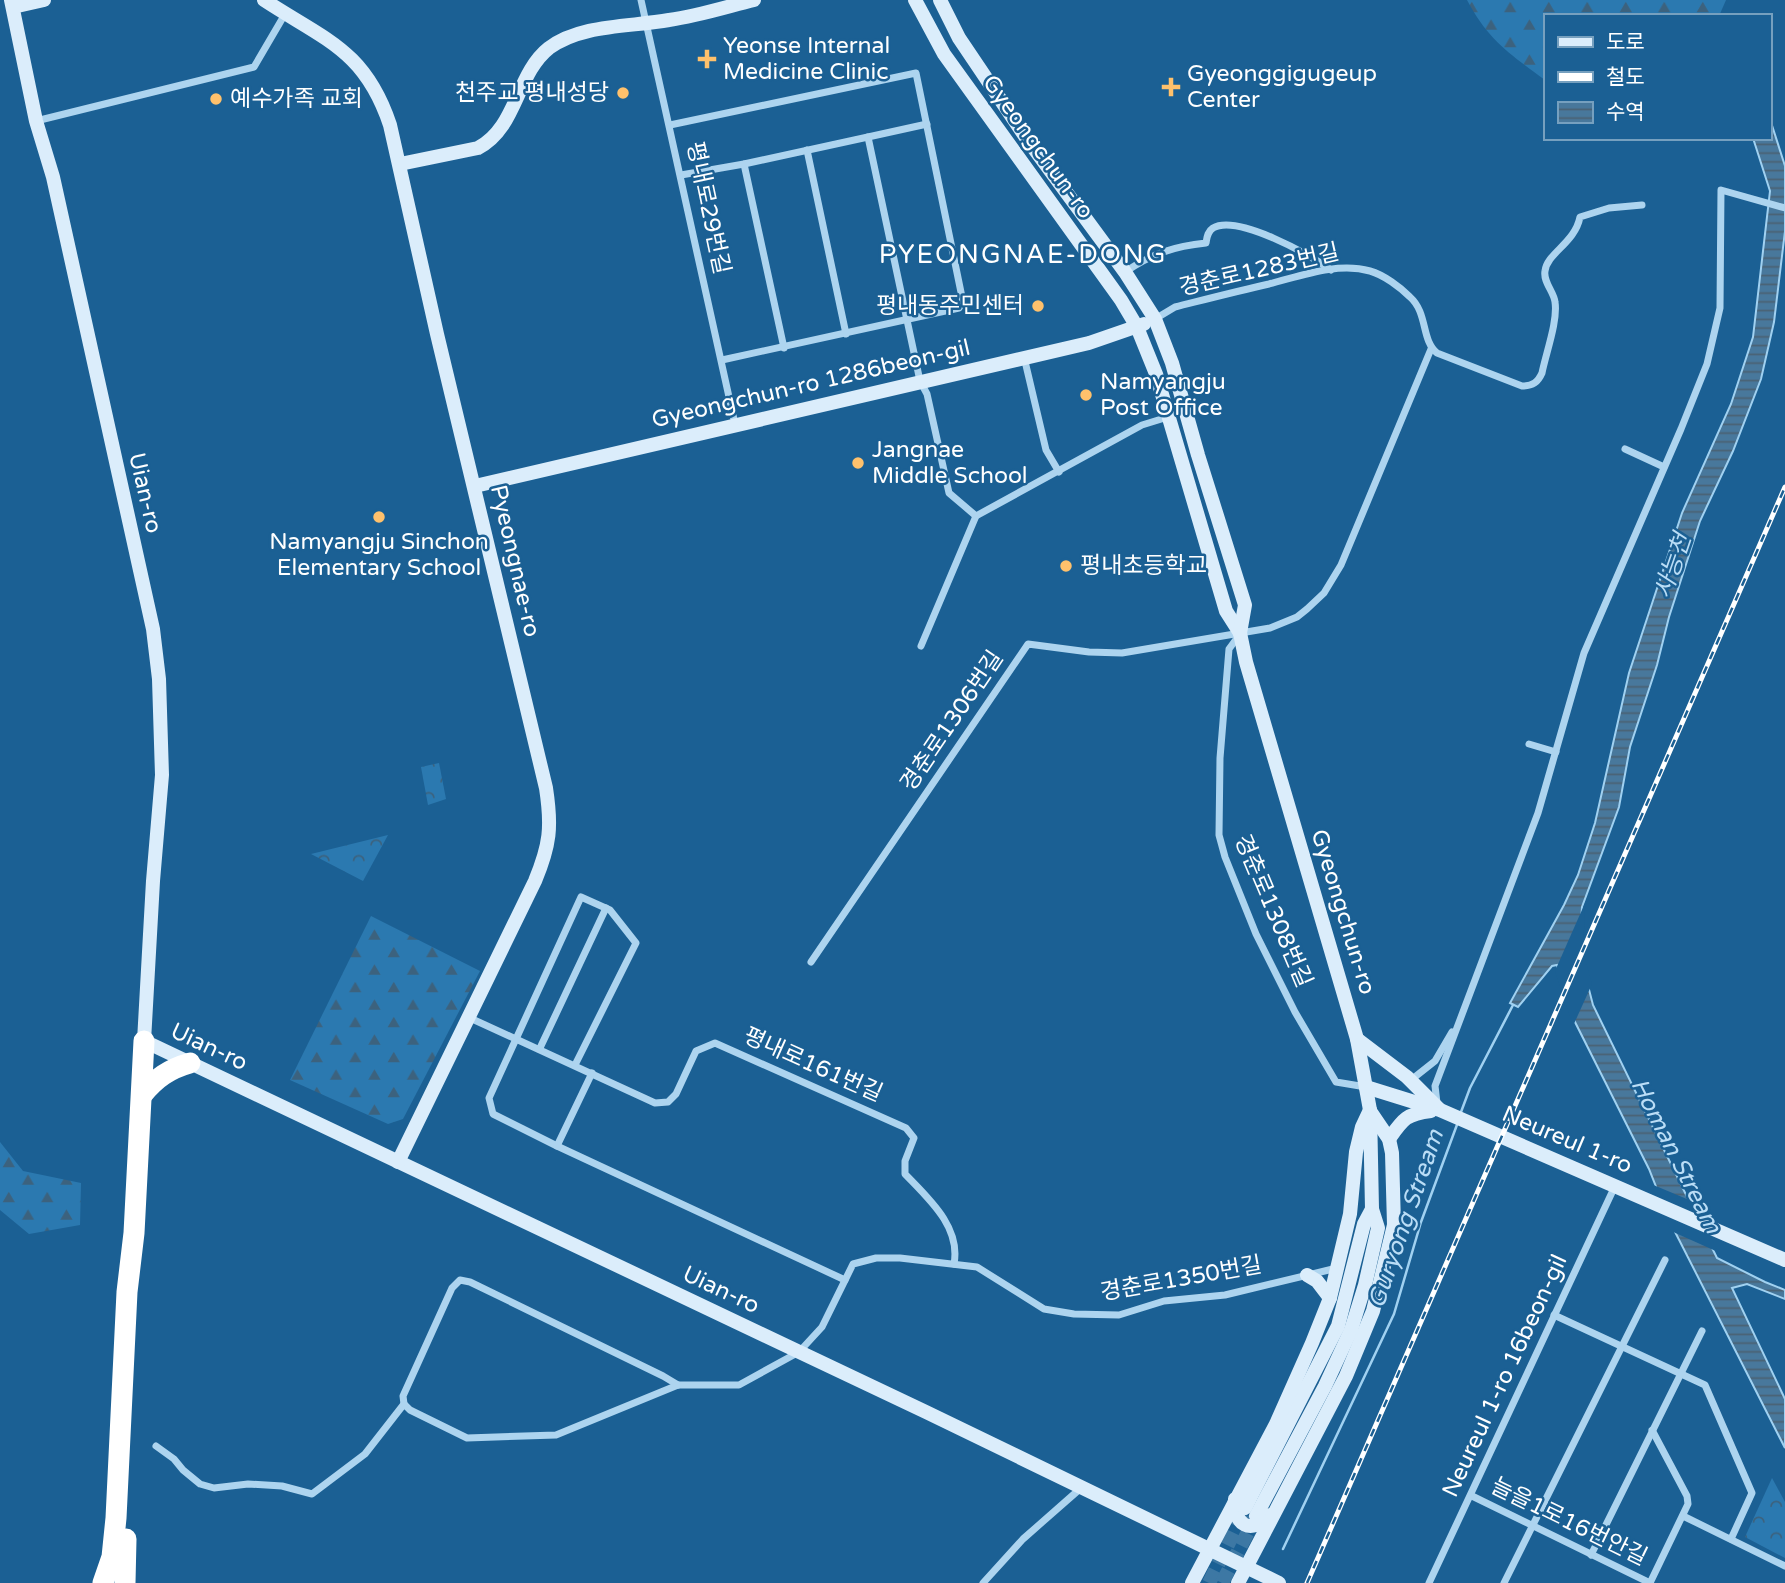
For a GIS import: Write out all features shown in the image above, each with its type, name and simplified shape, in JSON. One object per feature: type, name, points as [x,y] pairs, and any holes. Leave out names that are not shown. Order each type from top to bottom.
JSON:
[{"type":"highway","points":[[103,1583],[112,1557],[117,1518],[127,1292],[134,1233],[144,1041]]},
{"type":"highway","points":[[142,1095],[154,1080],[190,1063]]},
{"type":"highway","points":[[125,1583],[127,1494],[141,1293],[134,1233]]},
{"type":"street","points":[[8,6],[44,0]]},
{"type":"street","name":"Pyeongnae-ro","points":[[264,0],[346,52],[367,74],[384,106],[547,788],[550,834],[544,859],[398,1162]]},
{"type":"street","name":"평내로29번길","points":[[641,0],[735,424]]},
{"type":"street","points":[[400,164],[478,148],[490,142],[499,132],[535,64],[549,48],[570,37],[602,29],[672,20],[754,0]]},
{"type":"street","name":"Gyeongchun-ro","points":[[915,0],[944,54],[1121,300],[1137,327],[1156,374],[1226,611],[1240,633],[1250,676],[1357,1039],[1370,1110],[1372,1209],[1378,1228],[1365,1285],[1352,1330],[1325,1386],[1246,1507]]},
{"type":"street","name":"Gyeongchun-ro","points":[[940,0],[959,38],[1027,139],[1125,272],[1155,320],[1172,363],[1245,605],[1240,633]]},
{"type":"street","name":"Uian-ro","points":[[8,6],[36,121],[53,177],[92,365],[152,625],[159,679],[162,775],[144,1041],[1279,1583]]},
{"type":"street","points":[[36,121],[254,67],[285,14]]},
{"type":"street","points":[[670,125],[916,73],[963,302],[959,308],[722,360]]},
{"type":"street","points":[[681,175],[927,124]]},
{"type":"street","points":[[868,137],[906,321],[920,381],[927,394],[949,493],[976,516]]},
{"type":"street","points":[[807,150],[846,334]]},
{"type":"street","points":[[744,164],[784,348]]},
{"type":"street","points":[[1445,1113],[1435,1096],[1436,1086],[1538,813],[1584,653],[1701,382],[1720,308],[1721,190],[1785,208]]},
{"type":"street","points":[[1240,633],[1270,628],[1297,617],[1324,593],[1341,565],[1431,349],[1522,386],[1534,384],[1542,373],[1555,312],[1553,295],[1545,276],[1548,263],[1576,233],[1580,217],[1609,208],[1642,205]]},
{"type":"street","points":[[1125,272],[1140,261],[1173,247],[1206,243],[1209,232],[1223,225],[1269,236],[1315,258],[1331,270]]},
{"type":"street","name":"경춘로1283번길","points":[[1155,320],[1175,307],[1348,267],[1371,271],[1384,277],[1412,298],[1423,316],[1431,349]]},
{"type":"street","name":"Gyeongchun-ro 1286beon-gil","points":[[475,486],[1089,343],[1155,320]]},
{"type":"street","points":[[1024,358],[1046,450],[1059,472]]},
{"type":"street","points":[[921,646],[976,516],[1142,425],[1168,417]]},
{"type":"street","points":[[1625,449],[1664,467]]},
{"type":"street","name":"경춘로1306번길","points":[[811,962],[1028,643],[1089,652],[1122,653],[1240,633]]},
{"type":"street","name":"경춘로1308번길","points":[[1240,633],[1229,649],[1220,758],[1219,835],[1225,857],[1267,956],[1295,1012],[1336,1082],[1366,1087]]},
{"type":"street","points":[[1529,744],[1556,752]]},
{"type":"street","points":[[575,1065],[636,943],[606,908],[581,897],[489,1098],[493,1114],[845,1280]]},
{"type":"street","points":[[540,1048],[606,908]]},
{"type":"street","points":[[1411,1080],[1435,1061],[1462,1013]]},
{"type":"street","name":"평내로161번길","points":[[470,1017],[655,1103],[668,1102],[676,1094],[696,1051],[715,1042],[905,1128],[914,1138],[905,1161],[905,1174],[941,1211],[957,1250],[954,1264]]},
{"type":"street","points":[[1357,1039],[1411,1080],[1445,1113]]},
{"type":"street","points":[[557,1146],[592,1073]]},
{"type":"street","name":"Neureul 1-ro","points":[[1366,1087],[1445,1113],[1785,1260]]},
{"type":"street","points":[[1238,1583],[1346,1376],[1373,1311],[1394,1225],[1392,1153],[1389,1139],[1370,1110]]},
{"type":"street","points":[[1192,1583],[1210,1549],[1246,1507],[1276,1424],[1330,1298],[1350,1214],[1356,1152],[1362,1127],[1370,1110]]},
{"type":"street","points":[[1389,1139],[1403,1119],[1413,1113],[1445,1113]]},
{"type":"street","name":"Neureul 1-ro 16beon-gil","points":[[1429,1583],[1472,1496],[1615,1185]]},
{"type":"street","name":"경춘로1350번길","points":[[800,1352],[822,1326],[853,1265],[876,1258],[900,1258],[977,1267],[1044,1310],[1119,1315],[1164,1301],[1225,1295],[1338,1268]]},
{"type":"street","points":[[1504,1583],[1665,1260]]},
{"type":"street","points":[[1307,1275],[1317,1280],[1330,1298]]},
{"type":"street","points":[[678,1385],[470,1282],[460,1280],[452,1288],[403,1396],[404,1404],[410,1410],[467,1438],[556,1435],[678,1385],[739,1385],[800,1352]]},
{"type":"street","points":[[1554,1315],[1705,1385],[1752,1493],[1731,1539]]},
{"type":"street","points":[[1591,1555],[1702,1331]]},
{"type":"street","points":[[156,1446],[200,1484],[214,1488],[248,1484],[282,1486],[312,1494],[365,1454],[404,1404]]},
{"type":"street","points":[[1650,1583],[1688,1504],[1687,1496],[1652,1430]]},
{"type":"street","points":[[984,1583],[1023,1539],[1082,1488]]},
{"type":"street","name":"늘을1로16번안길","points":[[1472,1496],[1650,1583]]},
{"type":"street","points":[[1246,1507],[1234,1513],[1247,1527],[1265,1520],[1279,1505]]},
{"type":"street","points":[[1683,1516],[1785,1566]]},
{"type":"green space","points":[[1467,0],[1726,0],[1720,14],[1544,14],[1544,79],[1510,54],[1475,14]]},
{"type":"green space","points":[[439,763],[446,799],[428,805],[421,767]]},
{"type":"green space","points":[[388,835],[363,881],[311,854]]},
{"type":"green space","points":[[371,916],[480,971],[403,1119],[388,1124],[290,1080]]},
{"type":"green space","points":[[0,1142],[23,1171],[81,1183],[80,1225],[29,1234],[0,1210]]},
{"type":"green space","points":[[1772,1478],[1785,1502],[1785,1558],[1745,1537]]},
{"type":"water","name":"사능천","points":[[1771,122],[1785,166],[1785,231],[1774,322],[1761,379],[1733,451],[1700,521],[1669,617],[1657,665],[1630,747],[1619,807],[1582,907],[1579,951],[1593,1005],[1717,1258],[1785,1290],[1785,1299],[1747,1284],[1732,1288],[1785,1399],[1785,1448],[1670,1222],[1649,1169],[1574,1020],[1557,965],[1552,966],[1518,1007],[1510,1003],[1578,875],[1595,823],[1629,673],[1682,513],[1731,404],[1753,337],[1770,191],[1754,140],[1771,140]]},
{"type":"pier","points":[[1600,869],[1585,908],[1583,951],[1592,984],[1573,1026],[1555,971]]},
{"type":"pier","points":[[1651,1184],[1694,1202],[1718,1252],[1671,1231]]},
{"type":"waterway","name":"Guryong Stream","points":[[1461,1112],[1470,1088],[1513,1005]]},
{"type":"waterway","name":"Guryong Stream","points":[[1283,1549],[1394,1314],[1421,1222],[1458,1122]]},
{"type":"tunnel","points":[[1209,1583],[1245,1510]]},
{"type":"tunnel","points":[[1222,1583],[1256,1516]]},
{"type":"railway","points":[[1307,1583],[1785,487]]},
{"type":"place","name":"Yeonse Internal Medicine Clinic","points":[[707,59]]},
{"type":"place","name":"Gyeonggigugeup Center","points":[[1171,87]]},
{"type":"place","name":"천주교 평내성당","points":[[623,93]]},
{"type":"place","name":"예수가족 교회","points":[[216,99]]},
{"type":"place","name":"평내동주민센터","points":[[1038,306]]},
{"type":"place","name":"Namyangju Post Office","points":[[1086,395]]},
{"type":"place","name":"Jangnae Middle School","points":[[858,463]]},
{"type":"place","name":"Namyangju Sinchon Elementary School","points":[[379,517]]},
{"type":"place","name":"평내초등학교","points":[[1066,566]]},
{"type":"district","name":"PYEONGNAE-DONG","points":[[1023,254]]},
{"type":"water label","name":"Homan Stream","points":[[1676,1156]]}]
